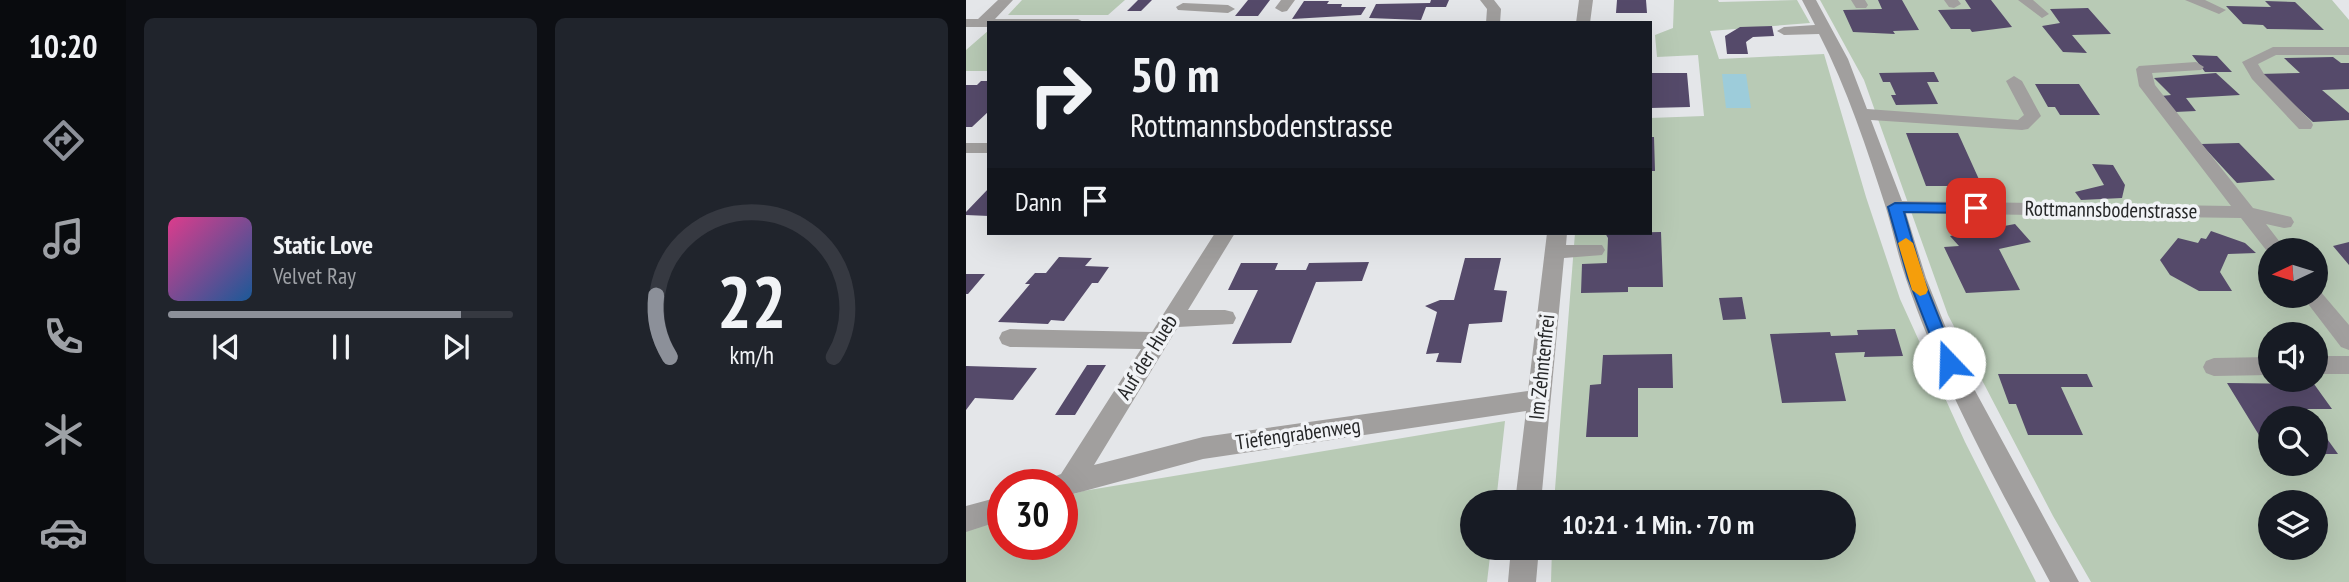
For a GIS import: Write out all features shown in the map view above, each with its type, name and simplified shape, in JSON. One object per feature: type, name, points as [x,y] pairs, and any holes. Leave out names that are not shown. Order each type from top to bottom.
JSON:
[{"type":"street","points":[[966,36],[1006,0]]},
{"type":"street","points":[[1487,0],[1494,9],[1493,21]]},
{"type":"street","points":[[1583,21],[1586,0]]},
{"type":"street","points":[[1809,0],[1840,59],[1895,207],[1916,278],[1949,363],[1994,453],[2065,582]]},
{"type":"street","points":[[2192,0],[2220,10]]},
{"type":"street","points":[[2026,2],[2042,15]]},
{"type":"street","points":[[1183,7],[1228,9]]},
{"type":"street","points":[[966,23],[987,22]]},
{"type":"street","points":[[1784,31],[1825,29]]},
{"type":"street","points":[[2305,125],[2257,76],[2250,62],[2273,51],[2349,51]]},
{"type":"street","points":[[2196,67],[2144,69],[2147,86],[2266,238]]},
{"type":"street","points":[[1861,114],[2022,125],[2034,116],[2014,81]]},
{"type":"street","points":[[966,148],[987,148]]},
{"type":"street","name":"Rottmannsbodenstrasse","points":[[1895,207],[2245,212],[2284,222]]},
{"type":"street","name":"Auf der Hueb","points":[[1076,469],[1224,235]]},
{"type":"street","points":[[1556,242],[1595,250]]},
{"type":"street","name":"Im Zehntenfrei","points":[[1529,490],[1556,242]]},
{"type":"street","points":[[2323,308],[2347,337]]},
{"type":"street","points":[[1171,319],[1224,318]]},
{"type":"street","points":[[1010,338],[1157,341]]},
{"type":"street","points":[[2328,365],[2349,365]]},
{"type":"street","points":[[2214,367],[2258,366]]},
{"type":"street","name":"Tiefengrabenweg","points":[[1078,481],[1203,448],[1538,399]]},
{"type":"street","points":[[966,519],[987,513]]},
{"type":"street","points":[[1522,582],[1524,560]]},
{"type":"green space","points":[[1022,0],[1125,0],[1108,15],[1008,15]]},
{"type":"green space","points":[[1674,0],[1797,0],[1810,23],[1710,31],[1719,59],[1824,54],[1866,197],[1900,299],[1965,442],[2036,582],[1551,582],[1552,560],[1856,560],[1856,490],[1555,490],[1575,235],[1652,235],[1652,118],[1704,116],[1698,55],[1657,57],[1655,35],[1673,28]]},
{"type":"green space","points":[[1820,0],[2332,0],[2349,20],[2349,582],[2091,582],[2053,516],[1948,315],[1864,80]]},
{"type":"green space","points":[[987,32],[987,71],[966,71],[966,50]]},
{"type":"green space","points":[[1505,421],[1497,490],[1460,490],[1460,560],[1490,560],[1487,582],[966,582],[966,531],[987,524],[987,560],[1078,560],[1078,493]]},
{"type":"water","points":[[1722,74],[1746,74],[1751,108],[1726,108]]},
{"type":"building","points":[[1138,0],[1152,0],[1141,11],[1127,11]]},
{"type":"building","points":[[1248,0],[1270,0],[1258,16],[1235,16]]},
{"type":"building","points":[[1431,0],[1449,0],[1446,7],[1426,7],[1421,20],[1369,18],[1376,4],[1430,3]]},
{"type":"building","points":[[1617,0],[1646,0],[1647,13],[1616,13]]},
{"type":"building","points":[[1878,0],[1902,0],[1919,30],[1893,31],[1895,34],[1853,32],[1843,10],[1882,9]]},
{"type":"building","points":[[1965,0],[1991,0],[2012,27],[1972,32],[1970,29],[1951,29],[1938,10],[1971,9]]},
{"type":"building","points":[[1304,1],[1329,1],[1327,4],[1342,4],[1341,7],[1366,7],[1361,15],[1292,19]]},
{"type":"building","points":[[2265,1],[2295,2],[2324,30],[2267,29],[2263,25],[2243,24],[2226,6],[2271,7]]},
{"type":"building","points":[[2088,8],[2111,34],[2072,35],[2087,53],[2063,52],[2042,26],[2060,23],[2050,9]]},
{"type":"building","points":[[1772,26],[1774,36],[1753,37],[1746,42],[1748,54],[1727,54],[1725,36],[1740,27]]},
{"type":"building","points":[[2192,55],[2217,56],[2232,72],[2205,72]]},
{"type":"building","points":[[2333,57],[2341,63],[2349,63],[2349,89],[2322,90],[2349,113],[2349,120],[2313,122],[2260,74],[2300,73],[2284,58]]},
{"type":"building","points":[[1934,72],[1939,82],[1927,82],[1938,104],[1896,105],[1891,95],[1896,95],[1890,82],[1883,82],[1879,73]]},
{"type":"building","points":[[1652,73],[1687,73],[1690,107],[1652,108]]},
{"type":"building","points":[[2216,73],[2240,95],[2186,98],[2196,111],[2175,112],[2161,96],[2171,95],[2154,78]]},
{"type":"building","points":[[981,81],[987,81],[987,113],[972,127],[966,127],[966,85],[977,85]]},
{"type":"building","points":[[2035,84],[2079,84],[2100,115],[2060,115],[2055,107],[2048,107]]},
{"type":"building","points":[[1906,133],[1958,133],[1982,186],[1926,186]]},
{"type":"building","points":[[1652,137],[1654,137],[1655,171],[1652,171]]},
{"type":"building","points":[[2239,143],[2275,180],[2237,183],[2201,144]]},
{"type":"building","points":[[2092,164],[2113,165],[2125,185],[2122,198],[2081,200],[2075,192],[2104,185]]},
{"type":"building","points":[[987,190],[987,216],[966,215]]},
{"type":"building","points":[[2015,224],[2031,242],[1999,249],[2020,290],[1966,293],[1944,247],[1959,246],[1950,236]]},
{"type":"building","points":[[2211,231],[2245,243],[2256,253],[2228,254],[2220,272],[2232,291],[2199,291],[2170,275],[2160,260],[2178,238],[2198,243],[2201,238],[2206,239]]},
{"type":"building","points":[[1652,232],[1661,232],[1663,287],[1628,287],[1628,292],[1581,293],[1582,264],[1607,263],[1606,235],[1652,235]]},
{"type":"building","points":[[2349,242],[2349,265],[2333,246]]},
{"type":"building","points":[[1059,257],[1092,258],[1085,266],[1109,267],[1098,283],[1092,283],[1064,321],[1051,320],[1048,324],[998,322],[1030,284],[1025,284],[1035,273],[1046,273]]},
{"type":"building","points":[[1465,258],[1501,258],[1494,290],[1507,291],[1502,322],[1469,324],[1461,363],[1436,362],[1439,353],[1426,354],[1437,312],[1425,306],[1440,300],[1454,300]]},
{"type":"building","points":[[1369,262],[1362,281],[1316,282],[1291,343],[1232,344],[1258,290],[1228,290],[1241,263],[1278,263],[1275,270],[1306,270],[1309,263]]},
{"type":"building","points":[[966,274],[985,274],[968,294],[966,294]]},
{"type":"building","points":[[1742,297],[1746,319],[1723,320],[1719,298]]},
{"type":"building","points":[[1895,329],[1903,356],[1864,357],[1865,352],[1835,353],[1846,401],[1782,403],[1770,334],[1830,332],[1831,336],[1858,335],[1857,330]]},
{"type":"building","points":[[1672,354],[1673,388],[1638,388],[1638,437],[1586,437],[1590,385],[1601,384],[1603,355]]},
{"type":"building","points":[[1087,365],[1106,365],[1075,415],[1055,415]]},
{"type":"building","points":[[966,366],[1037,368],[1013,400],[975,398],[966,410]]},
{"type":"building","points":[[1998,374],[2087,374],[2093,387],[2061,387],[2083,435],[2028,435],[2016,404],[2009,404]]},
{"type":"building","points":[[2227,383],[2258,383],[2258,392],[2320,392],[2332,409],[2328,409],[2328,406],[2258,406],[2258,433]]},
{"type":"building","points":[[2328,440],[2338,454],[2328,454]]},
{"type":"slow traffic","points":[[1906,243],[1920,290]]},
{"type":"route","points":[[1949,363],[1916,278],[1895,207],[1976,208]]}]
